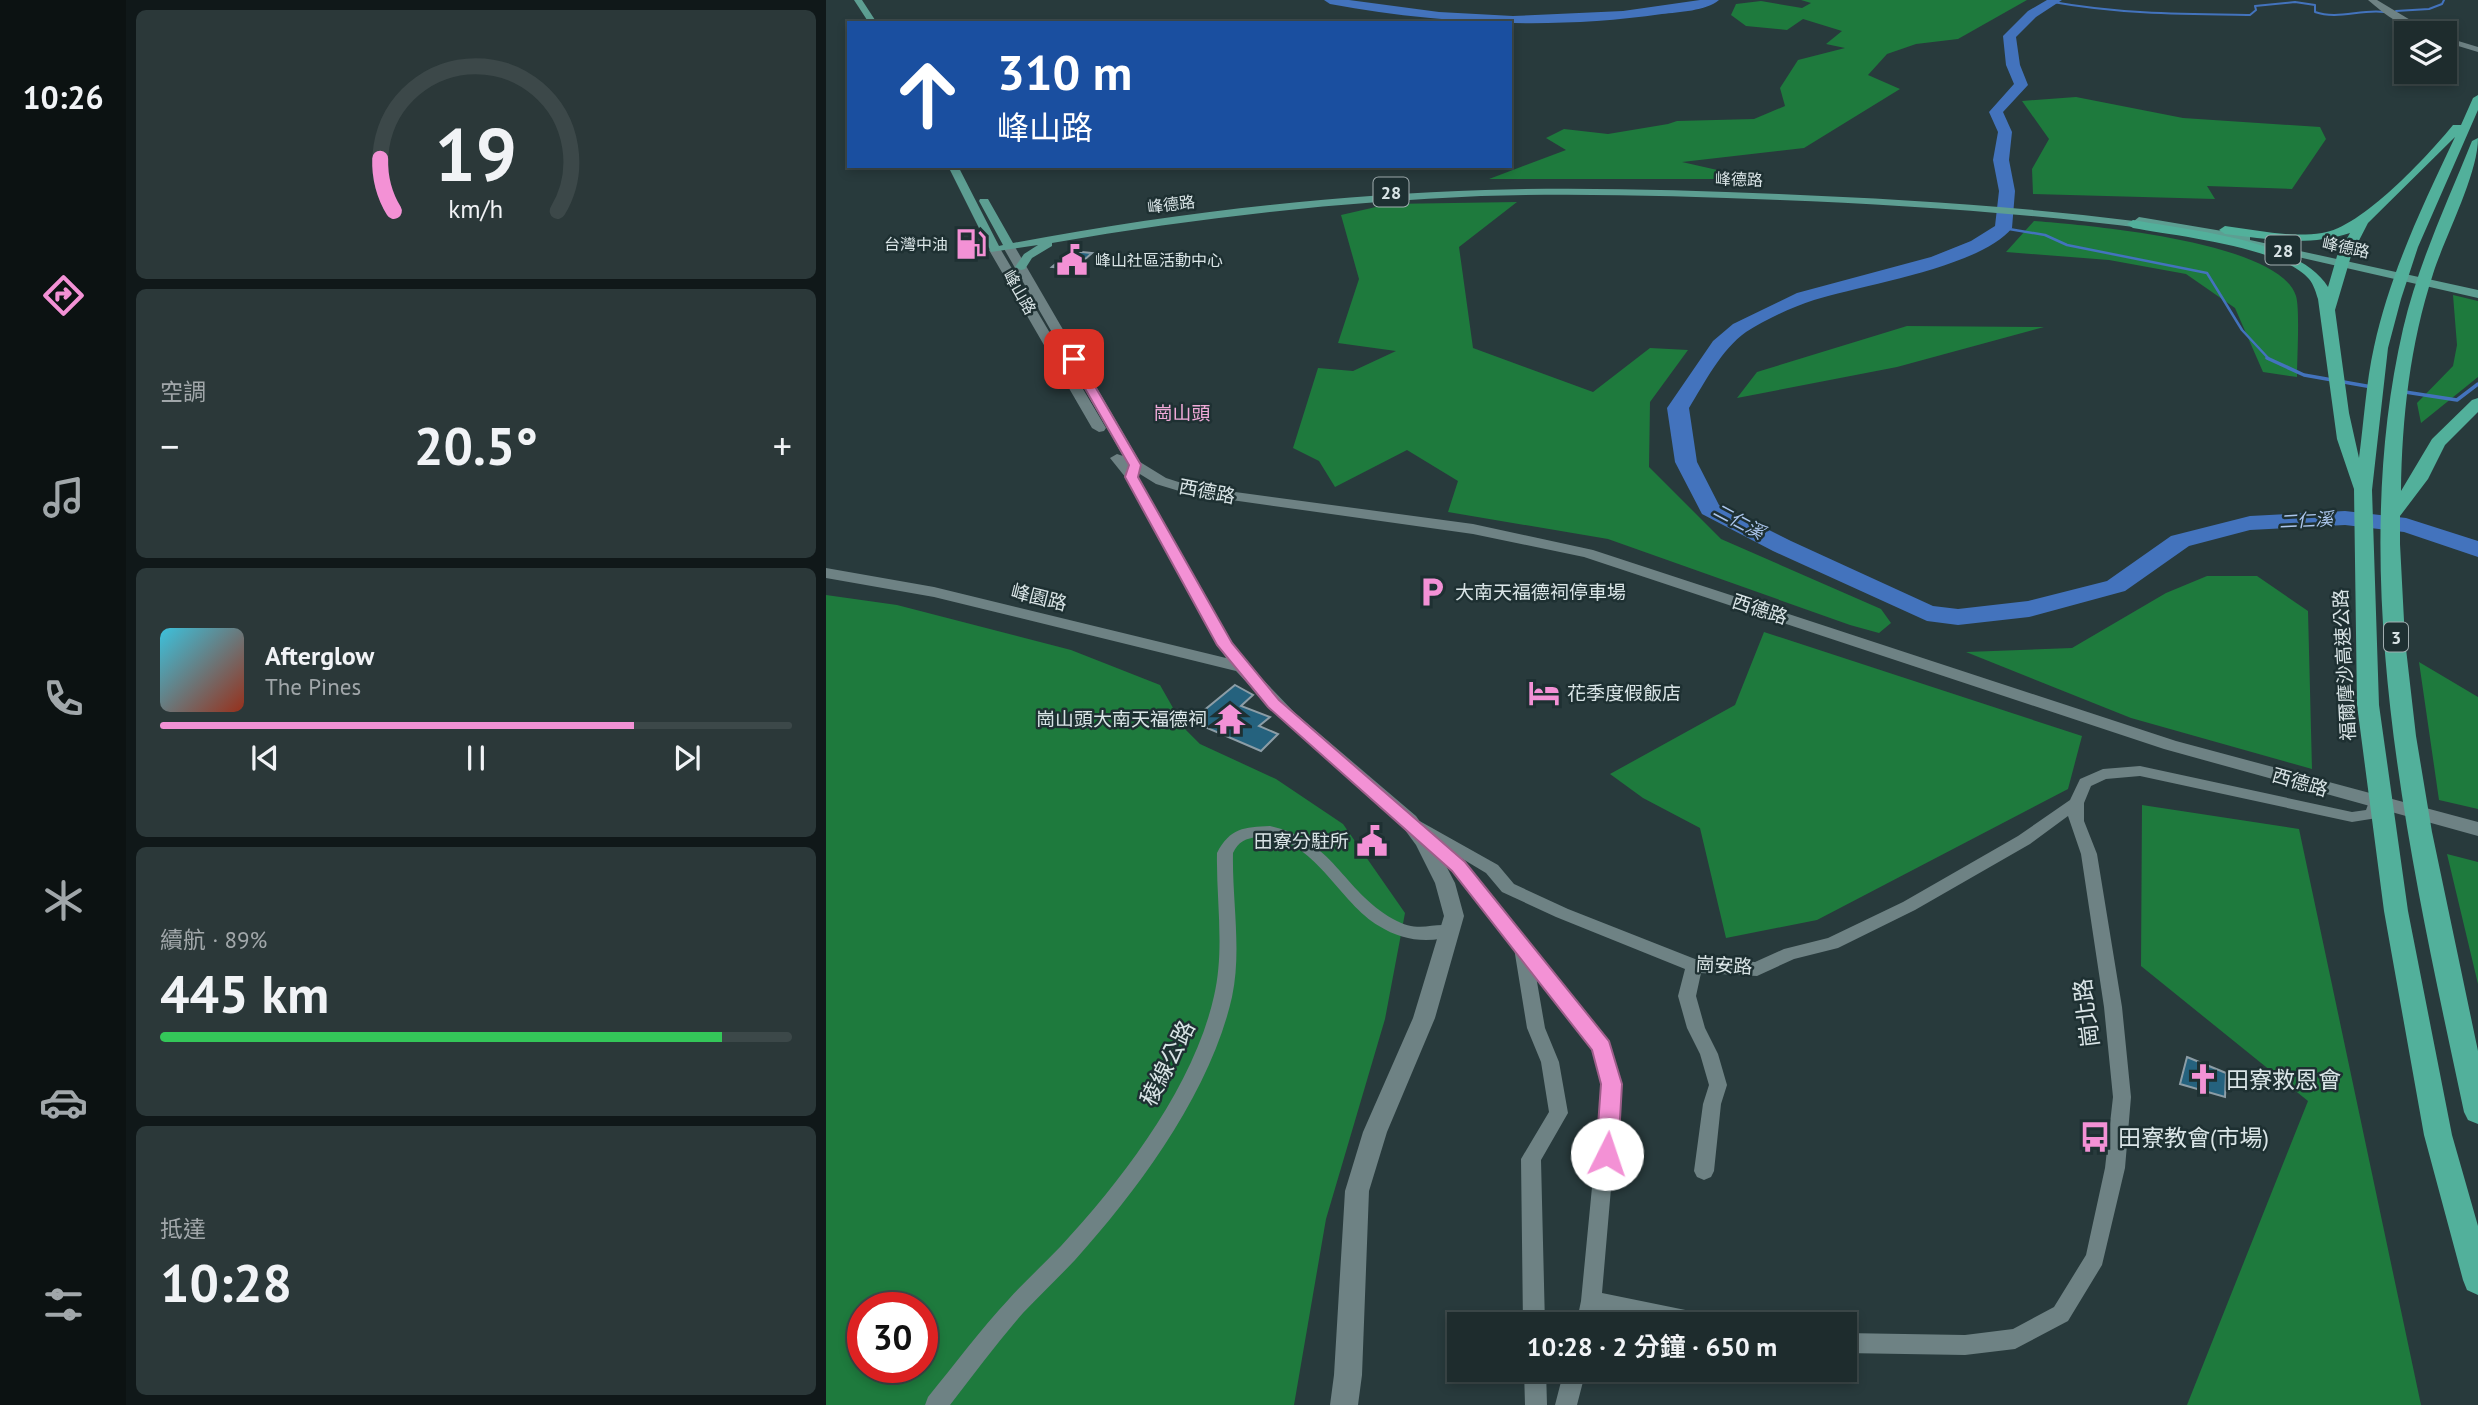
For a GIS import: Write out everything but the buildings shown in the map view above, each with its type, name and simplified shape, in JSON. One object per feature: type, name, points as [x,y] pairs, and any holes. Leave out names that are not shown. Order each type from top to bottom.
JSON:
[{"type":"highway","name":"福爾摩沙高速公路","points":[[2478,98],[2412,247],[2394,299],[2381,348],[2363,490],[2368,705],[2396,911],[2438,1135],[2478,1280]]},
{"type":"highway","points":[[2328,310],[2343,259],[2364,220],[2469,116]]},
{"type":"highway","name":"3","points":[[2478,141],[2433,253],[2415,307],[2405,354],[2393,445],[2389,519],[2400,682],[2424,861],[2478,1112]]},
{"type":"highway","points":[[2128,221],[2297,239],[2331,236],[2364,220]]},
{"type":"highway","points":[[2128,221],[2229,243],[2290,261],[2315,276],[2328,310],[2343,436],[2350,464],[2363,490]]},
{"type":"highway","points":[[2389,519],[2418,479],[2438,443],[2478,403]]},
{"type":"main road","points":[[858,0],[872,21]]},
{"type":"main road","points":[[867,0],[880,21]]},
{"type":"main road","name":"峰山路","points":[[954,168],[1001,246]]},
{"type":"main road","name":"峰山路","points":[[965,168],[999,229],[1001,246]]},
{"type":"main road","name":"峰德路","points":[[1001,246],[1216,214],[1369,199],[1482,194],[1721,192],[1913,203],[2128,221],[2343,259],[2478,287]]},
{"type":"main road","points":[[999,229],[1025,236],[1066,235]]},
{"type":"main road","points":[[1021,267],[1035,250],[1066,235]]},
{"type":"main road","name":"峰德路","points":[[2443,281],[2478,293]]},
{"type":"street","points":[[2372,0],[2404,21]]},
{"type":"street","points":[[2457,43],[2478,50]]},
{"type":"street","name":"峰山路","points":[[1001,246],[1021,267],[1225,645],[1241,667]]},
{"type":"street","name":"峰山路","points":[[1001,246],[1107,442],[1133,471]]},
{"type":"street","name":"西德路","points":[[1133,471],[1182,496],[1583,556],[2070,715],[2164,752],[2475,834]]},
{"type":"street","name":"峰園路","points":[[826,573],[934,592],[1241,667]]},
{"type":"street","name":"崗安路","points":[[1241,667],[1273,704],[1458,866],[1601,1047],[1611,1084],[1589,1312]]},
{"type":"street","points":[[2076,803],[2085,783],[2103,774],[2140,771],[2352,817],[2374,809]]},
{"type":"street","name":"崗安路","points":[[1409,821],[1492,869],[1508,888],[1562,914],[1694,966],[1757,969],[1790,954],[1832,943],[1909,906],[2024,840],[2076,803]]},
{"type":"street","name":"崗北路","points":[[1857,1343],[1965,1345],[2015,1339],[2061,1314],[2095,1258],[2115,1168],[2122,1097],[2113,1007],[2090,854],[2076,821],[2076,803]]},
{"type":"street","name":"崗安路","points":[[1344,1405],[1357,1191],[1375,1132],[1424,1018],[1454,916],[1445,883],[1424,842],[1409,821]]},
{"type":"street","name":"稜線公路","points":[[936,1405],[1016,1306],[1074,1247],[1113,1200],[1195,1073],[1212,1037],[1223,995],[1228,955],[1225,853],[1230,841],[1242,834],[1265,830],[1293,837],[1321,858],[1358,902],[1387,923],[1400,930],[1427,935],[1450,931]]},
{"type":"street","points":[[1522,944],[1536,1028],[1550,1062],[1559,1113],[1531,1159],[1534,1312]]},
{"type":"street","points":[[1694,966],[1687,996],[1696,1028],[1709,1054],[1717,1085],[1712,1104],[1704,1171]]},
{"type":"street","points":[[1591,1301],[1646,1312]]},
{"type":"street","points":[[1535,1382],[1536,1405]]},
{"type":"street","points":[[1566,1405],[1572,1382]]},
{"type":"green space","points":[[1801,0],[2027,0],[1958,39],[1916,44],[1887,54],[1868,75],[1900,89],[1804,148],[1682,162],[1757,179],[1489,179],[1566,150],[1546,138],[1564,129],[1608,134],[1677,121],[1754,119],[1785,106],[1780,88],[1798,60],[1845,48],[1826,44],[1842,31],[1803,19],[1787,30],[1746,26],[1731,15],[1736,4],[1761,1],[1802,8],[1811,3]]},
{"type":"green space","points":[[2076,97],[2183,118],[2320,127],[2326,139],[2292,189],[2207,186],[2215,199],[2033,194],[2032,169],[2049,139],[2022,101]]},
{"type":"green space","points":[[1517,202],[1459,247],[1473,348],[1593,392],[1650,348],[1688,350],[1650,402],[1649,467],[1721,539],[1881,609],[1891,623],[1879,633],[1850,625],[1608,539],[1448,512],[1458,481],[1407,450],[1335,487],[1319,461],[1293,448],[1318,368],[1353,371],[1396,351],[1338,343],[1359,279],[1341,215],[1389,204]]},
{"type":"green space","points":[[2034,221],[2178,239],[2219,249],[2255,262],[2282,277],[2296,296],[2297,302],[2297,377],[2263,372],[2235,308],[2186,274],[2109,260],[2006,252]]},
{"type":"green space","points":[[2453,295],[2478,301],[2478,377],[2421,423],[2417,403],[2453,366],[2457,345]]},
{"type":"green space","points":[[1907,326],[2044,327],[1897,367],[1737,398],[1757,372]]},
{"type":"green space","points":[[2207,576],[2257,576],[2308,611],[2312,769],[2131,718],[1966,652],[2072,648],[2166,593]]},
{"type":"green space","points":[[826,595],[897,605],[1071,650],[1160,685],[1185,729],[1200,744],[1276,779],[1343,824],[1405,913],[1385,1019],[1326,1219],[1294,1405],[826,1405]]},
{"type":"green space","points":[[1764,632],[2082,736],[2068,789],[1817,920],[1726,938],[1700,828],[1643,798],[1610,774],[1735,705]]},
{"type":"green space","points":[[2419,662],[2478,697],[2478,809],[2439,800]]},
{"type":"green space","points":[[2142,805],[2299,829],[2421,1405],[2187,1405],[2308,1101],[2141,966]]},
{"type":"green space","points":[[2447,854],[2478,862],[2478,984]]},
{"type":"waterway","name":"二仁溪","points":[[1330,0],[1439,16],[1513,19],[1623,15],[1680,8],[1713,0]]},
{"type":"waterway","name":"二仁溪","points":[[2056,0],[2032,14],[2009,36],[2013,65],[2021,85],[1996,112],[2005,132],[2001,160],[2007,191],[2003,228],[1977,245],[1937,261],[1804,297],[1740,328],[1720,345],[1678,408],[1686,462],[1710,509],[1782,546],[1927,613],[1958,617],[2029,609],[2116,586],[2180,541],[2250,523],[2345,518],[2406,525],[2454,539],[2478,550]]},
{"type":"waterway","points":[[2396,11],[2429,9],[2442,4],[2444,0]]},
{"type":"waterway","points":[[2053,2],[2102,9],[2176,14],[2250,15],[2256,10],[2255,6],[2295,2],[2315,5],[2315,12],[2324,14],[2384,12]]},
{"type":"waterway","points":[[2003,228],[2045,235],[2067,245],[2207,273],[2242,330],[2269,359]]},
{"type":"waterway","points":[[2269,359],[2304,375],[2372,387]]},
{"type":"waterway","points":[[2405,392],[2457,400],[2478,384]]},
{"type":"place","name":"台灣中油","points":[[971,244]]},
{"type":"place","name":"峰山社區活動中心","points":[[1072,260]]},
{"type":"place","name":"大南天福德祠停車場","points":[[1432,592]]},
{"type":"place","name":"花季度假飯店","points":[[1544,693]]},
{"type":"place","name":"崗山頭大南天福德祠","points":[[1230,719]]},
{"type":"place","name":"田寮分駐所","points":[[1372,841]]},
{"type":"place","name":"田寮救恩會","points":[[2203,1079]]},
{"type":"place","name":"田寮教會(市場)","points":[[2095,1137]]},
{"type":"district","name":"崗山頭","points":[[1182,413]]},
{"type":"route","points":[[1074,359],[1135,465],[1132,477],[1225,645],[1241,667],[1273,704],[1290,716],[1458,866],[1601,1047],[1611,1084],[1607,1154]]}]
